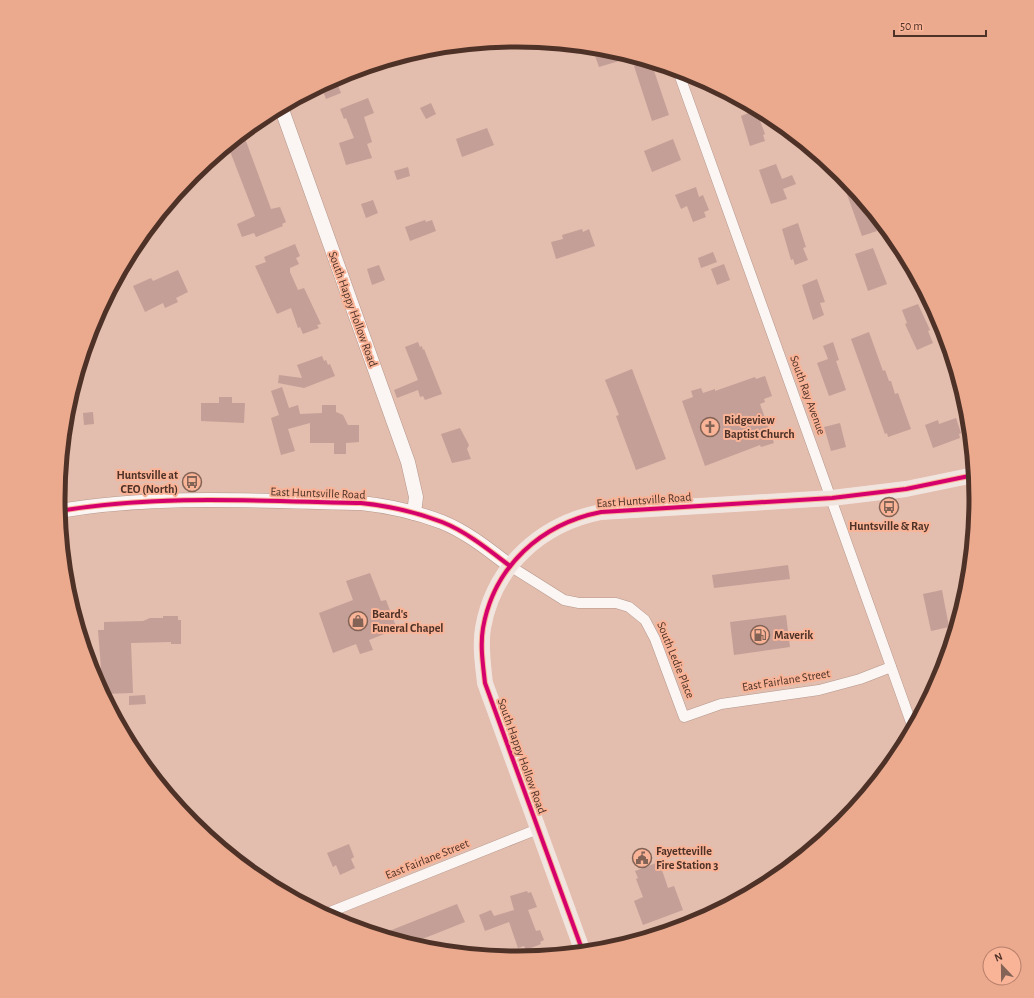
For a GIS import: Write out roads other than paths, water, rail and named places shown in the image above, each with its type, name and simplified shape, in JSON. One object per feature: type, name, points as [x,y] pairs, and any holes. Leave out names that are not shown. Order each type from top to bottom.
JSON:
[{"type":"main road","name":"South Happy Hollow Road","points":[[283,113],[408,462],[416,497],[414,513]]},
{"type":"main road","name":"East Huntsville Road","points":[[65,510],[127,501],[169,499],[361,503],[390,506],[443,522],[461,532],[510,566],[534,541],[556,526],[589,514],[618,510],[832,498],[906,488],[968,476]]},
{"type":"main road","name":"South Happy Hollow Road","points":[[510,566],[497,587],[488,607],[483,629],[482,653],[484,675],[493,709],[581,946]]},
{"type":"street","name":"South Ray Avenue","points":[[681,78],[910,721]]},
{"type":"street","name":"South Ledie Place","points":[[510,566],[564,600],[616,603],[630,607],[645,620],[655,639],[684,717]]},
{"type":"street","name":"East Fairlane Street","points":[[684,717],[721,704],[819,690],[860,679],[891,667]]},
{"type":"street","name":"East Fairlane Street","points":[[332,911],[538,829]]},
{"type":"place","name":"Ridgeview Baptist Church","points":[[710,427]]},
{"type":"place","name":"Huntsville at CEO (North)","points":[[192,482]]},
{"type":"place","name":"Huntsville & Ray","points":[[889,507]]},
{"type":"place","name":"Beard's Funeral Chapel","points":[[358,621]]},
{"type":"place","name":"Maverik","points":[[760,635]]},
{"type":"place","name":"Fayetteville Fire Station 3","points":[[642,858]]}]
